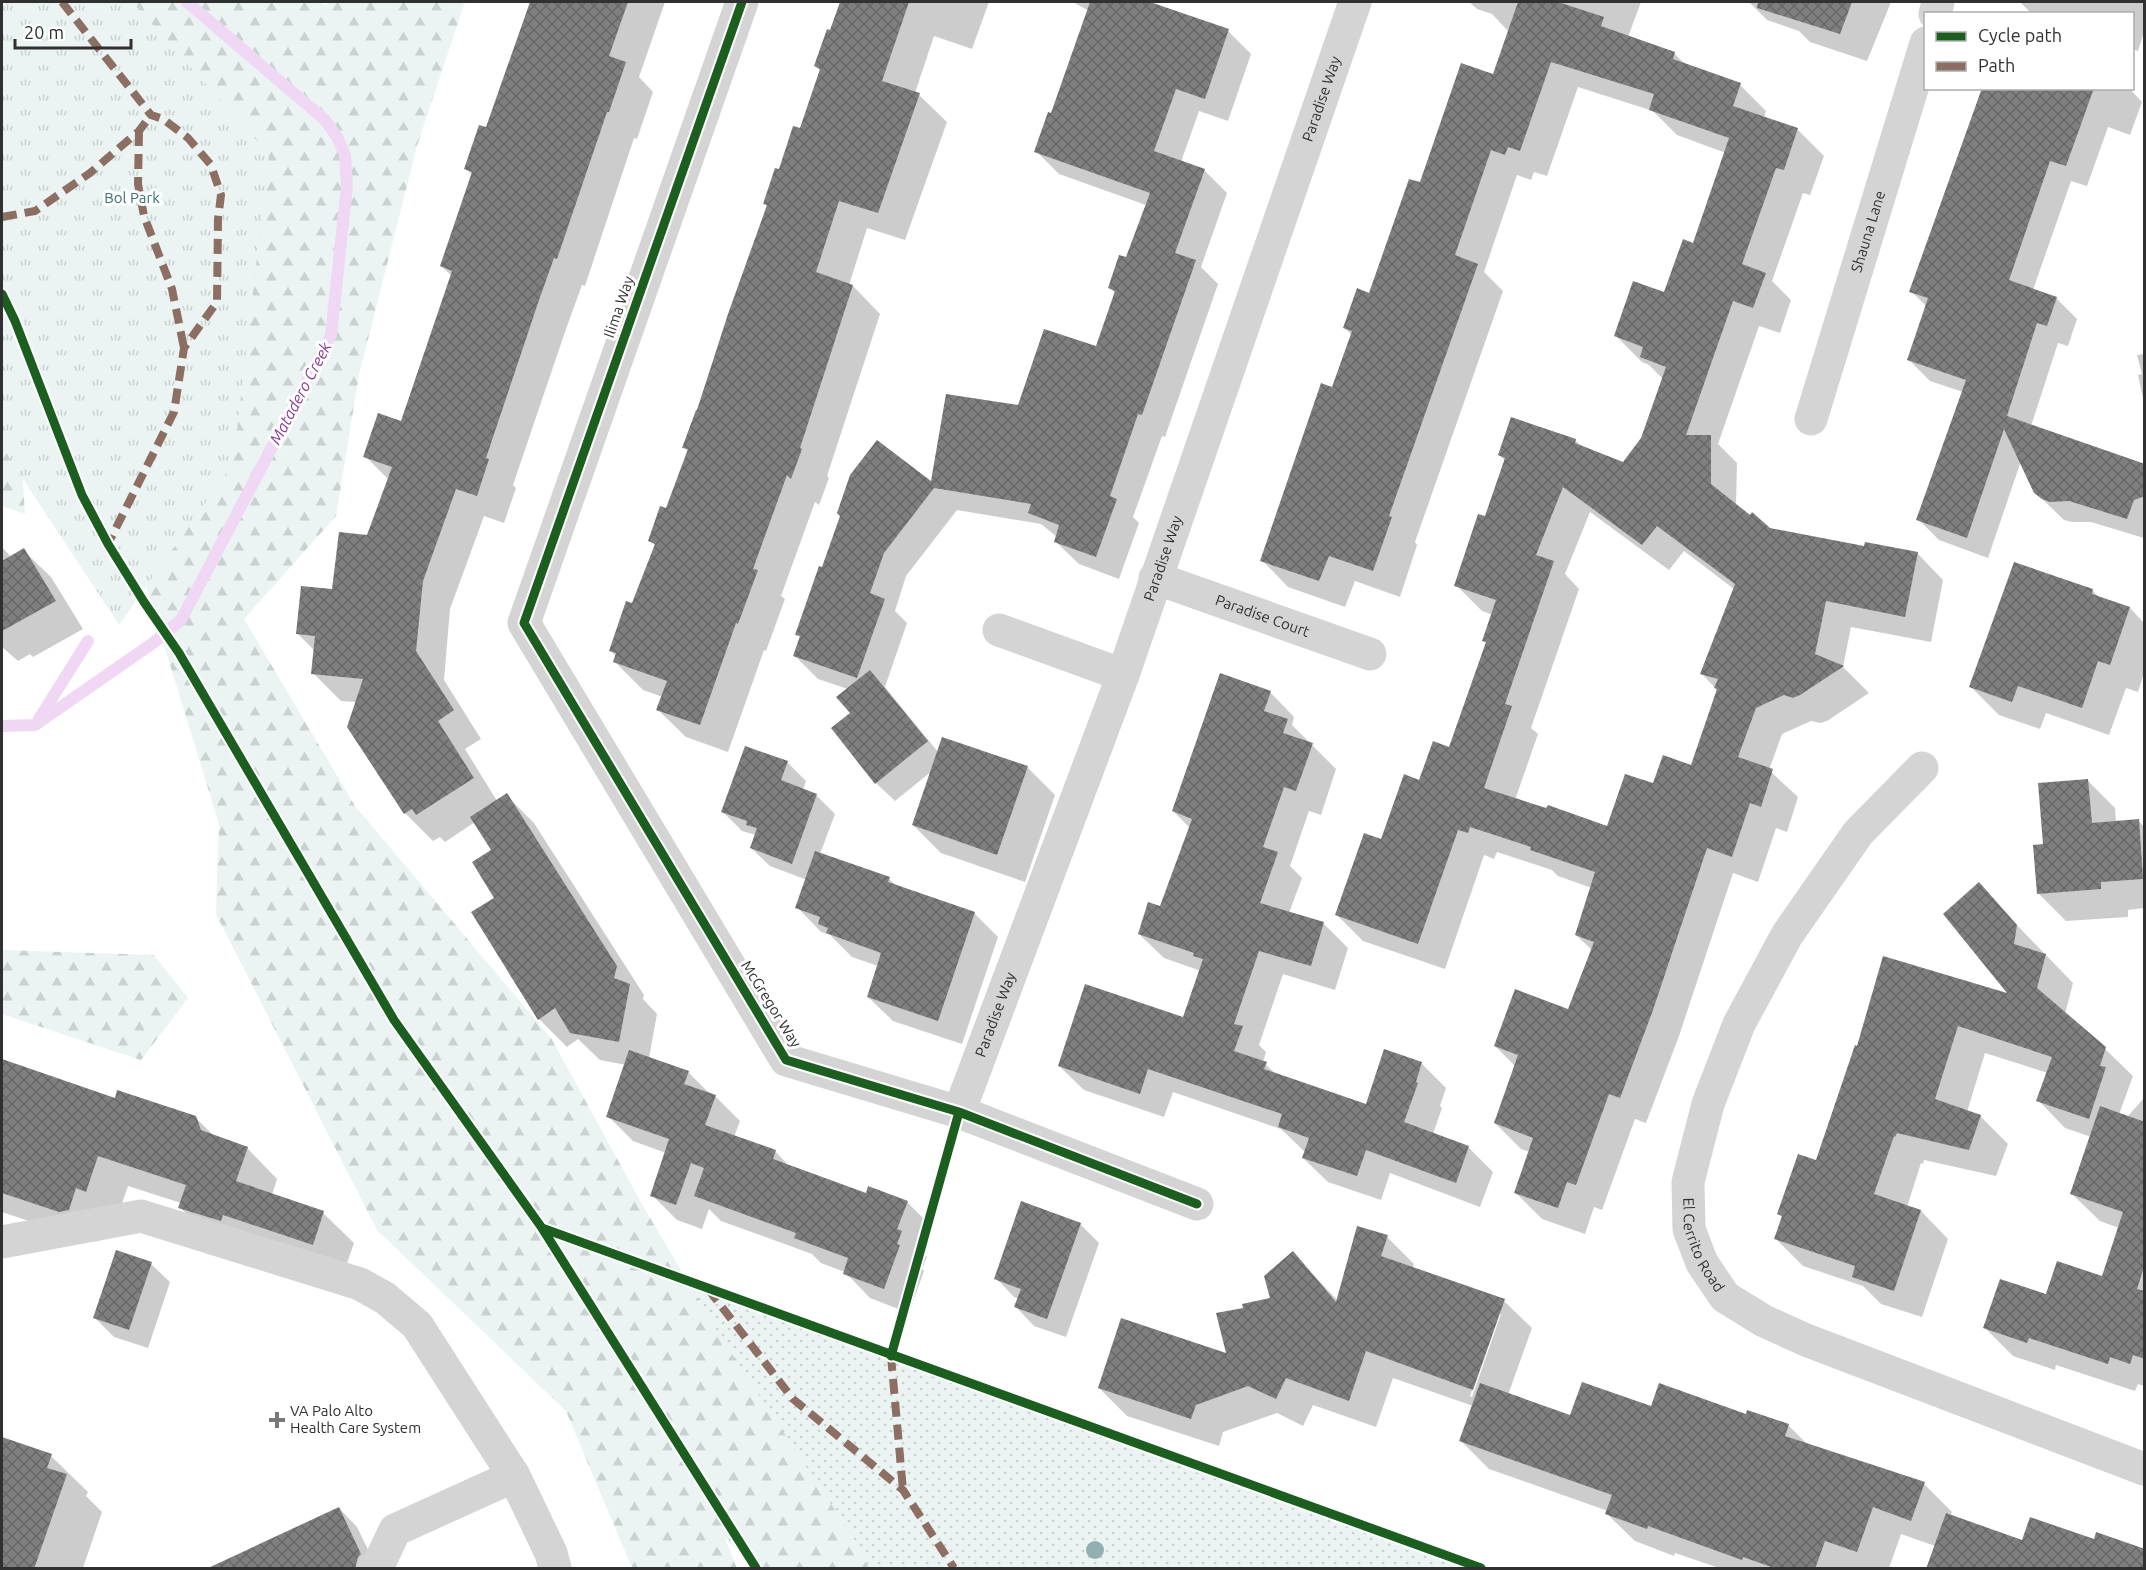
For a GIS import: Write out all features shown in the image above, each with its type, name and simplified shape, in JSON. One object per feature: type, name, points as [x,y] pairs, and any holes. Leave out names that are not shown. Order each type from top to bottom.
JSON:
[{"type":"street","name":"Ilima Way","points":[[524,622],[742,2]]},
{"type":"street","name":"Paradise Way","points":[[959,1112],[1123,675],[1355,2]]},
{"type":"street","name":"Shauna Lane","points":[[1811,419],[1924,50]]},
{"type":"street","name":"Paradise Court","points":[[1155,578],[1370,654]]},
{"type":"street","name":"McGregor Way","points":[[524,622],[786,1060],[959,1112],[1197,1204]]},
{"type":"street","points":[[999,630],[1123,675]]},
{"type":"street","name":"El Cerrito Road","points":[[1922,768],[1858,833],[1787,935],[1739,1024],[1708,1104],[1688,1182],[1689,1228],[1702,1263],[1725,1297],[1764,1321],[1806,1340],[2145,1469]]},
{"type":"street","points":[[2,1242],[141,1216],[360,1284],[385,1298],[417,1325],[513,1476],[550,1553],[555,1569]]},
{"type":"street","points":[[373,1569],[378,1566],[394,1530],[513,1476]]},
{"type":"green space","name":"Bol Park","points":[[2,2],[132,2],[269,154],[233,464],[119,625],[2,447]]},
{"type":"green space","points":[[71,2],[318,2],[326,5],[328,2],[465,2],[417,146],[359,375],[336,516],[244,619],[355,806],[551,1038],[643,1206],[720,1336],[862,1551],[869,1568],[755,1568],[725,1538],[737,1568],[632,1568],[566,1411],[377,1230],[216,914],[219,824],[128,528]]},
{"type":"green space","points":[[2,394],[21,450],[25,514],[2,506]]},
{"type":"green space","points":[[2,950],[154,955],[188,998],[141,1060],[2,1014]]},
{"type":"green space","points":[[542,1228],[1481,1568],[773,1568]]},
{"type":"building","points":[[530,2],[628,2],[609,56],[626,62],[557,259],[554,258],[539,300],[486,458],[489,459],[477,496],[456,489],[423,581],[416,651],[454,710],[438,721],[474,778],[416,815],[412,809],[404,814],[347,727],[363,679],[311,674],[315,636],[296,634],[301,586],[332,589],[339,532],[367,535],[392,467],[363,457],[378,413],[401,421],[452,271],[440,266],[472,172],[464,169],[479,125],[486,127]]},
{"type":"building","points":[[840,2],[909,2],[882,81],[920,93],[878,213],[839,201],[816,272],[853,285],[800,448],[802,449],[791,479],[787,475],[753,569],[758,570],[738,624],[736,623],[700,725],[656,710],[667,681],[613,662],[616,653],[609,651],[626,601],[632,603],[655,544],[648,541],[660,506],[666,508],[688,449],[682,448],[767,205],[763,204],[775,168],[779,169],[793,126],[800,128],[820,69],[814,66],[827,29],[830,30]]},
{"type":"building","points":[[1090,2],[1150,2],[1229,29],[1205,99],[1176,89],[1154,151],[1205,169],[1175,253],[1196,260],[1142,415],[1138,414],[1110,496],[1117,499],[1096,557],[1054,542],[1059,525],[1028,513],[1031,504],[934,488],[884,553],[870,593],[885,599],[857,678],[793,656],[800,636],[795,635],[819,566],[822,567],[840,516],[837,513],[850,475],[877,440],[931,481],[946,394],[1018,405],[1044,329],[1096,346],[1115,291],[1108,288],[1119,255],[1126,257],[1150,193],[1034,152],[1048,112],[1051,113]]},
{"type":"building","points":[[1518,2],[1558,2],[1604,17],[1601,26],[1675,52],[1673,59],[1741,83],[1733,106],[1798,128],[1784,170],[1776,168],[1742,264],[1766,273],[1753,308],[1733,301],[1686,435],[1711,435],[1711,484],[1750,515],[1752,512],[1770,528],[1864,546],[1865,542],[1918,552],[1905,617],[1826,601],[1815,654],[1844,666],[1800,695],[1793,698],[1784,695],[1756,708],[1738,757],[1773,769],[1761,807],[1750,803],[1732,857],[1707,848],[1653,1010],[1620,1098],[1609,1094],[1576,1185],[1567,1182],[1558,1208],[1514,1193],[1533,1138],[1494,1123],[1518,1055],[1494,1046],[1515,989],[1568,1009],[1594,942],[1575,935],[1595,872],[1530,850],[1531,847],[1470,827],[1468,833],[1458,830],[1418,944],[1335,915],[1364,833],[1381,839],[1404,774],[1419,780],[1433,741],[1449,747],[1486,642],[1482,641],[1496,600],[1454,586],[1478,514],[1485,516],[1505,458],[1498,455],[1511,417],[1576,439],[1575,443],[1623,462],[1641,438],[1666,367],[1640,357],[1643,347],[1614,336],[1633,281],[1664,292],[1683,239],[1693,243],[1729,138],[1649,110],[1654,94],[1551,62],[1520,151],[1508,147],[1505,155],[1491,150],[1455,255],[1478,264],[1389,516],[1392,517],[1373,571],[1329,556],[1319,581],[1260,561],[1321,383],[1332,387],[1352,331],[1343,328],[1357,288],[1369,293],[1409,179],[1420,182],[1461,63],[1493,74]],"holes":[[[1563,487],[1642,545],[1657,526],[1735,584],[1700,674],[1718,679],[1714,688],[1717,689],[1691,765],[1663,755],[1653,783],[1625,774],[1607,826],[1548,805],[1546,808],[1484,788],[1512,706],[1505,704],[1554,561],[1536,555]]]},
{"type":"building","points":[[1758,2],[1852,2],[1840,34],[1757,8]]},
{"type":"building","points":[[1981,90],[2093,90],[2066,166],[2050,161],[2009,280],[2057,297],[2047,326],[2037,323],[2007,416],[2145,464],[2145,496],[2134,500],[2127,519],[2069,501],[2050,502],[2042,499],[2034,493],[2004,429],[1967,538],[1916,520],[1966,380],[1907,360],[1928,298],[1909,292]]},
{"type":"building","points":[[24,548],[56,601],[2,631],[2,561]]},
{"type":"building","points":[[2014,562],[2093,589],[2092,594],[2130,607],[2110,665],[2098,661],[2082,708],[2018,686],[2012,702],[1969,687]]},
{"type":"building","points":[[870,670],[928,741],[875,784],[831,728],[850,713],[836,697]]},
{"type":"building","points":[[1220,673],[1271,691],[1264,711],[1288,719],[1283,733],[1313,743],[1296,791],[1284,787],[1263,847],[1278,852],[1260,903],[1324,922],[1311,966],[1259,951],[1234,1024],[1243,1026],[1234,1051],[1267,1062],[1264,1069],[1366,1104],[1384,1049],[1422,1062],[1416,1082],[1418,1083],[1404,1122],[1469,1146],[1456,1183],[1366,1150],[1357,1176],[1302,1158],[1309,1138],[1278,1127],[1282,1114],[1148,1069],[1140,1094],[1058,1066],[1085,984],[1183,1017],[1203,959],[1193,956],[1194,953],[1138,934],[1148,902],[1160,906],[1192,819],[1172,811]]},
{"type":"building","points":[[942,737],[1028,766],[997,855],[912,825]]},
{"type":"building","points":[[745,746],[788,761],[781,780],[817,794],[792,864],[750,848],[757,828],[746,825],[747,821],[721,812]]},
{"type":"building","points":[[2088,779],[2092,823],[2139,819],[2143,879],[2101,882],[2101,889],[2037,894],[2033,845],[2043,844],[2038,783]]},
{"type":"building","points":[[507,793],[617,966],[614,978],[630,984],[619,1042],[570,1033],[555,1008],[538,1020],[471,912],[494,898],[472,862],[491,850],[470,817]]},
{"type":"building","points":[[815,851],[890,877],[888,882],[975,912],[938,1021],[867,997],[881,953],[826,933],[828,928],[818,924],[820,917],[795,908]]},
{"type":"building","points":[[1979,882],[2017,925],[2014,944],[2046,954],[2037,988],[2106,1047],[2100,1066],[2106,1067],[2089,1119],[2036,1101],[2052,1057],[1958,1026],[1935,1099],[1981,1115],[1969,1150],[1897,1133],[1894,1136],[1874,1194],[1921,1210],[1894,1291],[1852,1277],[1855,1266],[1774,1239],[1782,1216],[1777,1214],[1798,1154],[1816,1160],[1855,1045],[1857,1046],[1883,956],[2007,993],[1943,914]]},
{"type":"building","points":[[629,1050],[689,1071],[684,1084],[716,1095],[705,1125],[776,1150],[773,1159],[866,1193],[868,1186],[908,1201],[897,1229],[902,1231],[897,1244],[900,1245],[884,1289],[843,1274],[848,1258],[794,1238],[796,1233],[694,1196],[704,1168],[691,1163],[676,1205],[650,1196],[669,1139],[606,1117]]},
{"type":"building","points":[[2,1059],[115,1098],[117,1090],[196,1116],[201,1130],[248,1147],[236,1181],[324,1211],[313,1245],[223,1215],[221,1221],[178,1208],[186,1185],[98,1156],[86,1192],[76,1188],[69,1210],[59,1212],[2,1193]]},
{"type":"building","points":[[2100,1106],[2145,1122],[2145,1264],[2137,1289],[2145,1291],[2145,1359],[2133,1355],[2130,1364],[2110,1357],[2108,1364],[2029,1338],[2027,1343],[1983,1328],[2000,1279],[2046,1294],[2057,1261],[2102,1276],[2123,1212],[2070,1194]]},
{"type":"building","points":[[1021,1201],[1081,1223],[1047,1319],[1014,1307],[1021,1289],[994,1279]]},
{"type":"building","points":[[1357,1226],[1388,1235],[1381,1256],[1505,1299],[1473,1390],[1366,1351],[1349,1401],[1286,1378],[1276,1399],[1248,1386],[1196,1405],[1191,1419],[1098,1388],[1121,1318],[1226,1353],[1216,1313],[1243,1308],[1242,1304],[1270,1298],[1264,1276],[1293,1251],[1336,1302]]},
{"type":"building","points":[[116,1250],[152,1262],[129,1330],[93,1318]]},
{"type":"building","points":[[1582,1382],[1651,1406],[1659,1383],[1746,1414],[1747,1410],[1789,1424],[1785,1436],[1925,1482],[1911,1521],[1873,1507],[1857,1552],[1825,1541],[1815,1569],[1777,1569],[1743,1557],[1742,1560],[1648,1526],[1647,1529],[1605,1514],[1612,1495],[1459,1441],[1480,1383],[1570,1415]]},
{"type":"building","points":[[2,1437],[52,1454],[47,1468],[67,1474],[34,1569],[2,1569]]},
{"type":"building","points":[[339,1507],[361,1554],[355,1569],[206,1569]]},
{"type":"building","points":[[1946,1513],[2022,1540],[2030,1517],[2094,1539],[2096,1532],[2145,1549],[2145,1569],[1926,1569]]},
{"type":"waterway","name":"Matadero Creek","points":[[2,726],[35,725],[153,643],[181,620],[331,335],[347,186],[345,155],[337,137],[325,120],[187,2]]},
{"type":"waterway","points":[[39,719],[88,641]]},
{"type":"marked path","points":[[62,2],[151,115],[163,119],[188,138],[211,165],[221,195],[218,219],[217,302],[184,348],[174,412],[108,544]]},
{"type":"marked path","points":[[2,217],[35,211],[90,173],[139,131],[151,115]]},
{"type":"marked path","points":[[139,131],[138,184],[144,216],[172,289],[184,348]]},
{"type":"marked path","points":[[708,1289],[793,1399],[903,1490],[954,1568]]},
{"type":"marked path","points":[[891,1356],[903,1490]]},
{"type":"cycle path","points":[[742,2],[524,623],[786,1060],[959,1112],[1197,1204]]},
{"type":"cycle path","points":[[2,294],[15,321],[82,495],[108,544],[179,653],[394,1020],[542,1228],[756,1568]]},
{"type":"cycle path","points":[[891,1356],[959,1112]]},
{"type":"cycle path","points":[[542,1228],[1481,1568]]},
{"type":"place","name":"VA Palo Alto Health Care System","points":[[277,1420]]}]
